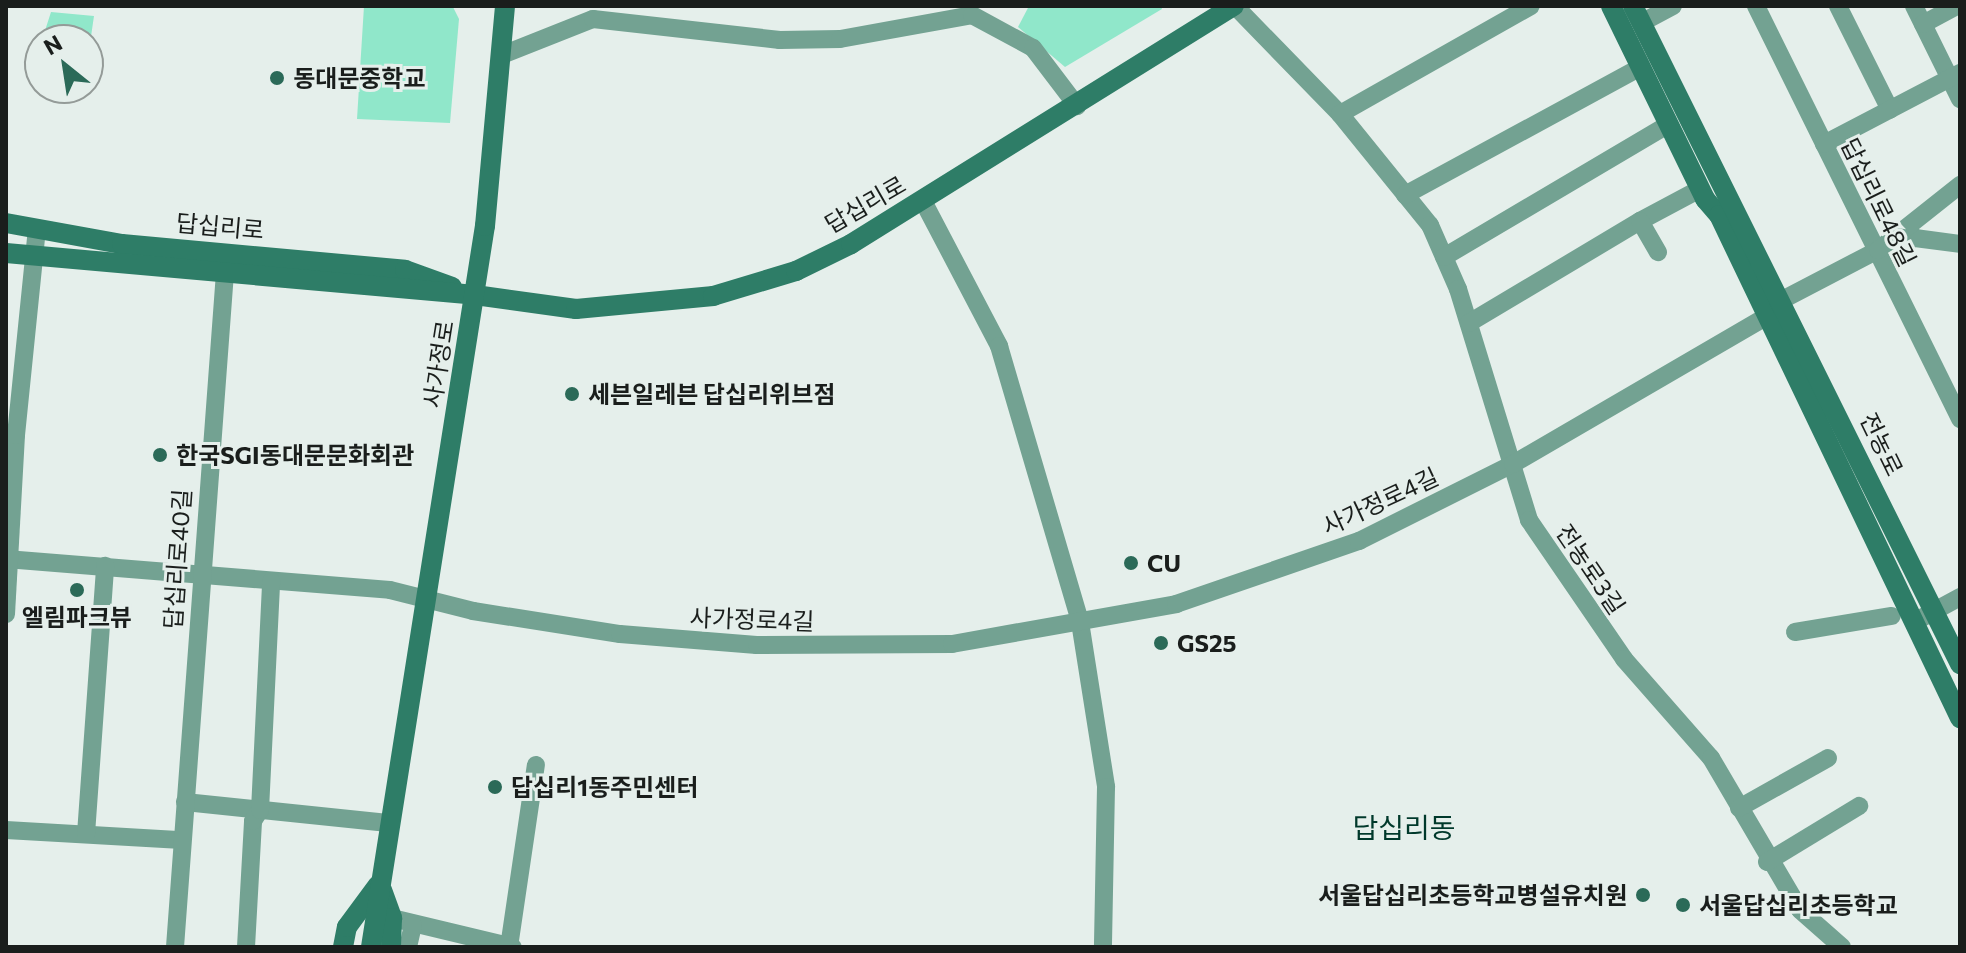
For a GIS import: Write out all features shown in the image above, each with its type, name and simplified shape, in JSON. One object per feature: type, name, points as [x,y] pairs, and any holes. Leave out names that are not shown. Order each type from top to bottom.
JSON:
[{"type":"main road","name":"사가정로","points":[[371,947],[388,823],[475,295],[505,6]]},
{"type":"main road","name":"답십리로","points":[[6,253],[475,295],[538,305],[608,309],[713,296],[796,271],[923,201],[1235,6]]},
{"type":"main road","name":"전농로","points":[[1611,6],[1700,189],[1719,215],[1767,316],[1782,356],[1925,616],[1960,664]]},
{"type":"main road","name":"전농로","points":[[1637,14],[1782,300],[1925,616],[1960,718]]},
{"type":"main road","name":"답십리로","points":[[6,223],[153,247],[405,270],[475,295]]},
{"type":"main road","points":[[380,882],[392,918],[391,947]]},
{"type":"main road","points":[[343,947],[347,927],[380,882]]},
{"type":"street","name":"전농로3길","points":[[1235,6],[1340,114],[1430,225],[1469,323],[1513,464],[1521,503],[1550,552],[1624,659],[1711,758],[1767,862],[1800,910],[1842,947]]},
{"type":"street","points":[[1340,114],[1531,6]]},
{"type":"street","points":[[1637,14],[1673,6]]},
{"type":"street","name":"답십리로48길","points":[[1756,6],[1960,419]]},
{"type":"street","points":[[1838,6],[1890,110]]},
{"type":"street","points":[[1914,6],[1955,76],[1960,99]]},
{"type":"street","points":[[1923,24],[1957,6]]},
{"type":"street","points":[[502,55],[593,19],[780,40],[840,39],[952,12],[972,15],[1033,48],[1077,106]]},
{"type":"street","points":[[1405,195],[1641,67]]},
{"type":"street","points":[[1824,144],[1955,76]]},
{"type":"street","points":[[1444,257],[1669,124]]},
{"type":"street","points":[[1767,316],[1782,300],[1878,250],[1960,185]]},
{"type":"street","points":[[1469,323],[1640,221],[1700,189]]},
{"type":"street","points":[[923,201],[999,346],[1080,622],[1106,787],[1103,947]]},
{"type":"street","points":[[1640,221],[1658,252]]},
{"type":"street","points":[[6,614],[16,435],[37,229]]},
{"type":"street","points":[[1906,229],[1915,238],[1960,244]]},
{"type":"street","name":"답십리로40길","points":[[175,947],[200,573],[225,272]]},
{"type":"street","name":"사가정로4길","points":[[8,559],[390,590],[620,634],[757,645],[952,644],[1176,604],[1359,541],[1513,464],[1767,316]]},
{"type":"street","points":[[86,834],[105,566]]},
{"type":"street","points":[[246,947],[253,821],[260,810],[271,581]]},
{"type":"street","points":[[1925,616],[1960,597]]},
{"type":"street","points":[[1795,632],[1892,616]]},
{"type":"street","points":[[1739,808],[1828,758]]},
{"type":"street","points":[[392,918],[413,926],[510,947],[536,765]]},
{"type":"street","points":[[185,802],[388,823]]},
{"type":"street","points":[[1767,862],[1859,806]]},
{"type":"street","points":[[6,830],[182,840]]},
{"type":"street","points":[[408,947],[413,926]]},
{"type":"green space","points":[[364,6],[453,7],[459,19],[450,123],[357,119]]},
{"type":"green space","points":[[1029,6],[1161,6],[1162,9],[1065,67],[1018,27]]},
{"type":"green space","points":[[51,12],[94,16],[93,24],[47,24]]},
{"type":"place","name":"동대문중학교","points":[[277,78]]},
{"type":"place","name":"세븐일레븐 답십리위브점","points":[[572,394]]},
{"type":"place","name":"한국SGI동대문문화회관","points":[[160,455]]},
{"type":"place","name":"CU","points":[[1131,563]]},
{"type":"place","name":"엘림파크뷰","points":[[77,590]]},
{"type":"place","name":"GS25","points":[[1161,643]]},
{"type":"place","name":"답십리1동주민센터","points":[[495,787]]},
{"type":"place","name":"서울답십리초등학교병설유치원","points":[[1643,895]]},
{"type":"place","name":"서울답십리초등학교","points":[[1683,905]]},
{"type":"district","name":"답십리동","points":[[1404,827]]}]
